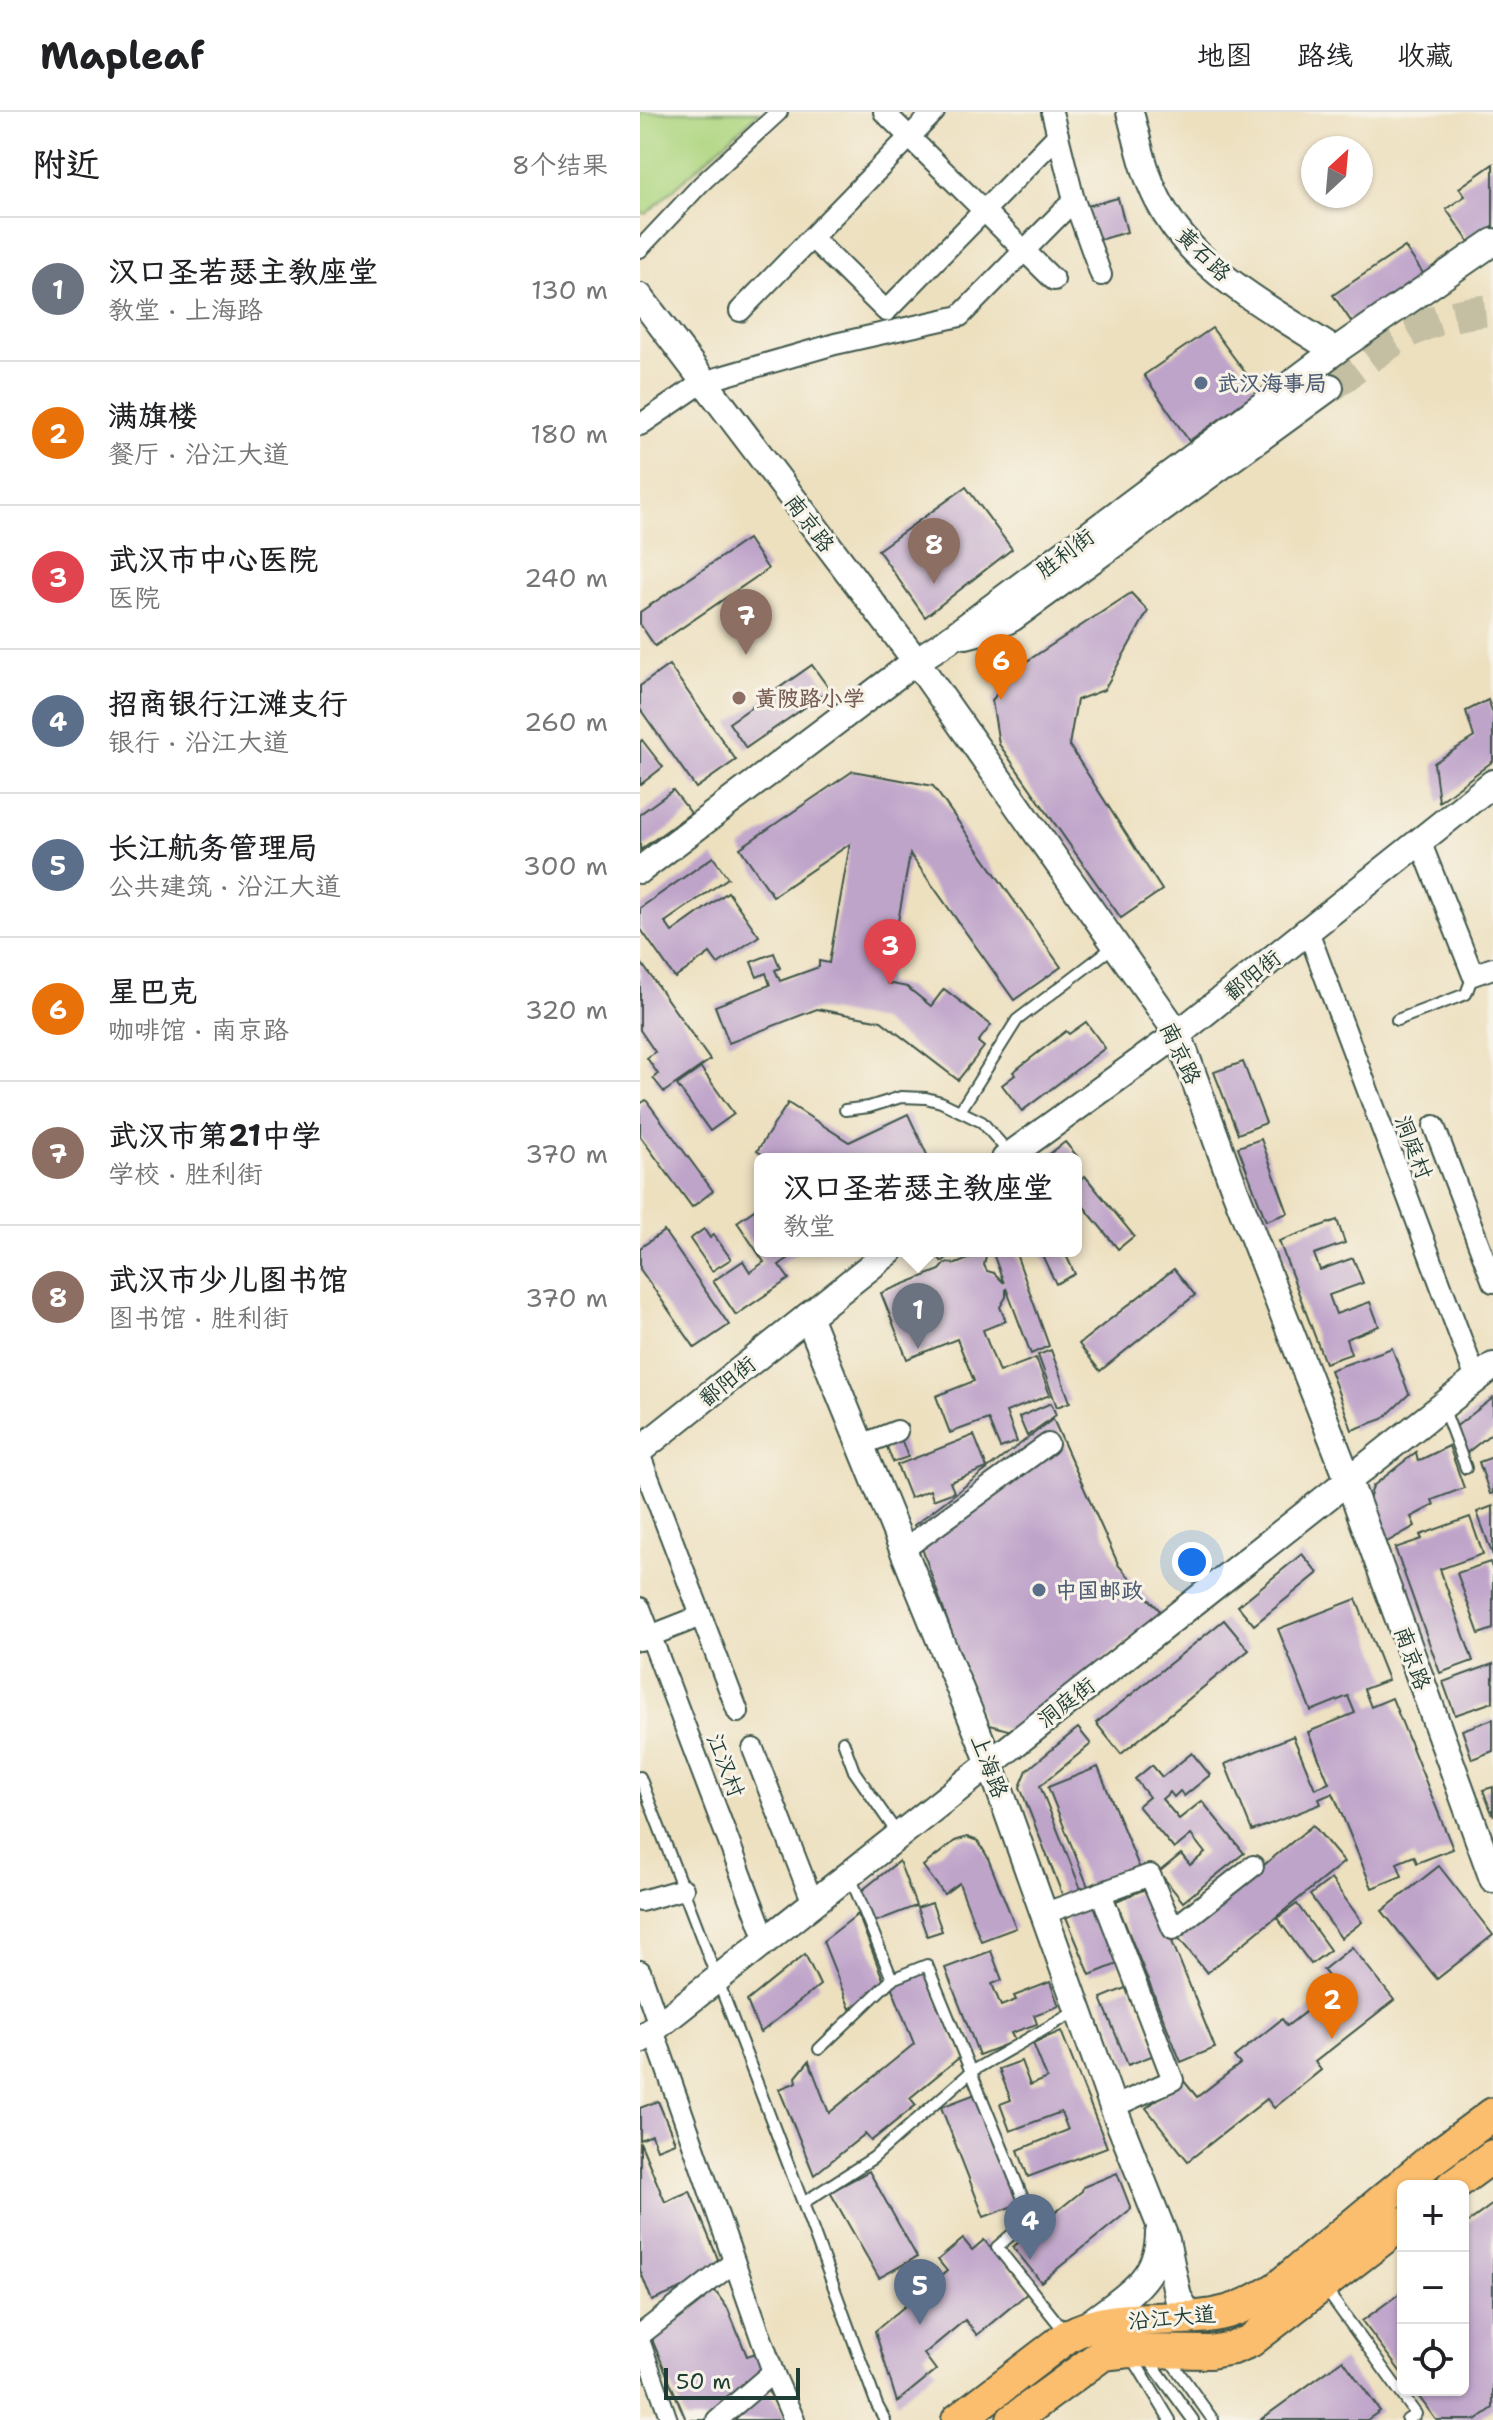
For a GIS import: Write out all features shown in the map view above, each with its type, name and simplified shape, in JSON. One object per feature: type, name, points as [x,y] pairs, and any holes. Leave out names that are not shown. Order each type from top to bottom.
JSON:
[{"type":"main road","name":"沿江大道","points":[[958,2420],[1076,2331],[1113,2321],[1226,2312],[1277,2288],[1431,2160],[1493,2114]]},
{"type":"main road","points":[[1460,2180],[1493,2156]]},
{"type":"main road","name":"沿江大道","points":[[1013,2420],[1098,2356],[1210,2352],[1233,2348],[1267,2329],[1397,2228]]},
{"type":"street","points":[[640,249],[701,184],[779,112]]},
{"type":"street","points":[[884,112],[1054,280]]},
{"type":"street","points":[[740,311],[934,112]]},
{"type":"street","points":[[1052,112],[1074,200],[1101,275]]},
{"type":"street","name":"黄石路","points":[[1130,112],[1151,185],[1181,236],[1212,268],[1335,351]]},
{"type":"street","points":[[812,238],[886,311],[1058,135]]},
{"type":"street","points":[[640,425],[703,382],[835,344],[960,316],[1074,200]]},
{"type":"street","name":"胜利街","points":[[640,870],[1335,351],[1493,242]]},
{"type":"street","name":"南京路","points":[[640,297],[916,661],[1178,1034],[1236,1193],[1348,1479],[1493,1879]]},
{"type":"street","points":[[947,641],[993,628],[1012,618],[1330,387]]},
{"type":"street","name":"鄱阳街","points":[[1014,1153],[1178,1034],[1493,783]]},
{"type":"street","points":[[1420,841],[1473,975],[1493,968]]},
{"type":"street","name":"洞庭村","points":[[1308,931],[1484,1373]]},
{"type":"street","points":[[1434,1126],[1493,1282]]},
{"type":"street","name":"鄱阳街","points":[[640,1453],[882,1257]]},
{"type":"street","name":"上海路","points":[[808,1316],[990,1763],[1113,2107],[1169,2248],[1178,2297],[1190,2317]]},
{"type":"street","name":"洞庭街","points":[[650,2032],[1484,1373]]},
{"type":"street","points":[[861,1445],[897,1431]]},
{"type":"street","points":[[903,1550],[1048,1444]]},
{"type":"street","points":[[640,1453],[738,1712]]},
{"type":"street","name":"江汉村","points":[[640,1608],[645,1638],[766,1940]]},
{"type":"street","points":[[645,1638],[701,1616]]},
{"type":"street","points":[[753,1749],[813,1903]]},
{"type":"street","points":[[1043,1914],[1150,1875],[1173,1929],[1253,1866]]},
{"type":"street","points":[[640,1900],[683,1889]]},
{"type":"street","points":[[1101,1893],[1173,2080],[1113,2107]]},
{"type":"street","points":[[640,1971],[650,2032],[773,2372],[794,2420]]},
{"type":"street","name":"上海路","points":[[1076,2331],[1148,2275],[1159,2249],[1159,2221]]},
{"type":"street","points":[[669,2420],[640,2336],[734,2262]]},
{"type":"street","points":[[717,2420],[773,2372]]},
{"type":"lane","points":[[960,1111],[1017,1020],[1115,946]]},
{"type":"lane","points":[[1397,1020],[1466,994],[1473,975]]},
{"type":"lane","points":[[845,1110],[912,1097],[941,1102],[982,1122],[1005,1153]]},
{"type":"lane","points":[[1442,1405],[1466,1468]]},
{"type":"lane","points":[[843,1741],[854,1771],[898,1835]]},
{"type":"lane","points":[[640,1777],[885,2420]]},
{"type":"lane","points":[[850,1874],[892,1979]]},
{"type":"lane","points":[[819,2049],[892,1979],[927,1965],[1031,2218],[997,2247],[1076,2331]]},
{"type":"lane","points":[[803,2203],[873,2158],[972,2071],[1080,2009]]},
{"type":"lane","points":[[1322,2285],[1416,2414],[1407,2420]]},
{"type":"lane","points":[[1146,2352],[1170,2420]]},
{"type":"lane","points":[[1146,2352],[1193,2420]]},
{"type":"lane","points":[[1146,2352],[1213,2420]]},
{"type":"green space","points":[[640,112],[759,112],[646,214],[640,212]]},
{"type":"building","points":[[1493,164],[1493,227],[1470,243],[1446,209],[1465,196],[1459,188]]},
{"type":"building","points":[[1118,198],[1127,232],[1092,242],[1083,207]]},
{"type":"building","points":[[1405,247],[1427,279],[1355,327],[1333,295]]},
{"type":"building","name":"武汉海事局","points":[[1212,328],[1259,391],[1189,441],[1144,375]]},
{"type":"building","points":[[966,487],[1012,549],[925,617],[878,550]]},
{"type":"building","points":[[748,539],[768,569],[655,646],[640,624],[640,612]]},
{"type":"building","points":[[1131,593],[1148,611],[1104,690],[1077,700],[1069,745],[1162,890],[1121,918],[999,744],[992,701],[1012,671]]},
{"type":"building","points":[[669,665],[736,760],[696,788],[640,709],[640,686]]},
{"type":"building","points":[[812,665],[830,690],[746,748],[729,723]]},
{"type":"building","points":[[1488,700],[1493,713],[1493,761],[1439,802],[1434,763],[1474,737],[1466,711]]},
{"type":"building","points":[[642,740],[663,767],[640,785],[640,742]]},
{"type":"building","points":[[853,771],[933,786],[1061,967],[1014,1000],[910,854],[887,983],[907,987],[931,1006],[944,989],[991,1025],[978,1042],[984,1047],[958,1080],[881,1021],[817,1009],[729,1043],[715,1006],[770,985],[766,973],[757,977],[751,962],[774,953],[780,968],[775,970],[780,981],[819,967],[819,961],[829,963],[850,844],[773,896],[740,848]]},
{"type":"building","points":[[673,790],[691,813],[640,850],[640,814]]},
{"type":"building","points":[[713,857],[728,878],[665,922],[672,932],[728,892],[759,936],[718,964],[710,953],[675,978],[640,928],[640,908]]},
{"type":"building","points":[[640,961],[710,1060],[664,1092],[653,1078],[658,1074],[647,1058],[655,1052],[640,1030]]},
{"type":"building","points":[[1086,1022],[1105,1048],[1022,1111],[1002,1085],[1015,1075],[1013,1072],[1066,1031],[1069,1034]]},
{"type":"building","points":[[1243,1062],[1266,1123],[1238,1134],[1214,1072]]},
{"type":"building","points":[[701,1068],[734,1114],[710,1131],[677,1085]]},
{"type":"building","points":[[646,1100],[713,1191],[692,1207],[640,1136],[640,1104]]},
{"type":"building","points":[[788,1103],[849,1142],[908,1114],[926,1153],[760,1153],[757,1151]]},
{"type":"building","points":[[1261,1139],[1288,1213],[1266,1221],[1238,1147]]},
{"type":"building","points":[[1065,1142],[1074,1153],[1051,1153]]},
{"type":"building","points":[[1085,1176],[1134,1236],[1118,1249],[1082,1204],[1082,1178]]},
{"type":"building","points":[[754,1210],[754,1247],[737,1222]]},
{"type":"building","points":[[1337,1220],[1345,1243],[1314,1254],[1320,1270],[1353,1258],[1363,1283],[1329,1295],[1336,1314],[1370,1302],[1379,1326],[1346,1339],[1351,1354],[1325,1363],[1279,1241]]},
{"type":"building","points":[[704,1229],[710,1238],[714,1235],[731,1259],[712,1271],[690,1239]]},
{"type":"building","points":[[664,1231],[729,1325],[695,1348],[640,1269],[640,1248]]},
{"type":"building","points":[[761,1257],[790,1257],[779,1265],[789,1279],[736,1315],[713,1281],[743,1261],[750,1272],[764,1262]]},
{"type":"building","points":[[973,1257],[986,1257],[984,1265],[987,1271],[994,1273],[1004,1283],[994,1257],[1017,1257],[1049,1346],[1031,1354],[1006,1288],[1006,1297],[1000,1307],[1006,1321],[983,1330],[999,1372],[1036,1358],[1050,1395],[1006,1412],[1017,1442],[1000,1448],[988,1419],[950,1433],[936,1396],[974,1381],[957,1339],[907,1359],[881,1293],[940,1270],[946,1263],[956,1264]]},
{"type":"building","points":[[1043,1257],[1067,1257],[1075,1274],[1056,1284]]},
{"type":"building","points":[[1174,1269],[1195,1295],[1100,1371],[1079,1344]]},
{"type":"building","points":[[1392,1348],[1409,1394],[1383,1419],[1352,1430],[1330,1370]]},
{"type":"building","points":[[1051,1350],[1070,1402],[1057,1407],[1038,1355]]},
{"type":"building","points":[[1493,1398],[1493,1432],[1464,1455],[1454,1428]]},
{"type":"building","points":[[1051,1403],[1056,1415],[1027,1436],[1019,1417]]},
{"type":"building","name":"中国邮政","points":[[1053,1419],[1119,1566],[1162,1613],[1011,1731],[983,1723],[914,1525]]},
{"type":"building","points":[[974,1435],[987,1468],[950,1482],[954,1492],[933,1500],[930,1490],[910,1498],[897,1465]]},
{"type":"building","points":[[900,1436],[908,1457],[893,1462],[885,1442]]},
{"type":"building","points":[[1449,1446],[1464,1488],[1432,1500],[1434,1505],[1411,1517],[1415,1526],[1385,1543],[1369,1500],[1373,1486],[1416,1452],[1418,1461]]},
{"type":"building","points":[[1493,1457],[1493,1493],[1490,1494],[1479,1462]]},
{"type":"building","points":[[1493,1506],[1493,1556],[1477,1512]]},
{"type":"building","points":[[1470,1517],[1483,1554],[1440,1569],[1473,1661],[1440,1673],[1395,1548],[1422,1539],[1420,1535]]},
{"type":"building","points":[[1302,1554],[1318,1573],[1254,1625],[1238,1606]]},
{"type":"building","points":[[1490,1562],[1493,1571],[1493,1629],[1479,1634],[1457,1573]]},
{"type":"building","points":[[1356,1599],[1388,1680],[1364,1689],[1371,1707],[1392,1698],[1453,1849],[1417,1863],[1414,1856],[1397,1863],[1402,1876],[1372,1888],[1333,1793],[1319,1799],[1321,1804],[1252,1831],[1225,1764],[1293,1736],[1315,1789],[1329,1783],[1308,1732],[1355,1713],[1348,1696],[1311,1711],[1278,1629]]},
{"type":"building","points":[[1224,1620],[1249,1650],[1121,1754],[1096,1723]]},
{"type":"building","points":[[1493,1664],[1493,1702],[1455,1715],[1443,1682]]},
{"type":"building","points":[[1493,1719],[1493,1751],[1472,1759],[1462,1730]]},
{"type":"building","points":[[1078,1728],[1091,1744],[1040,1786],[1082,1892],[1064,1899],[1020,1787],[1027,1770]]},
{"type":"building","points":[[1192,1753],[1210,1775],[1184,1796],[1180,1791],[1174,1797],[1170,1792],[1162,1799],[1179,1819],[1202,1801],[1244,1853],[1183,1902],[1159,1872],[1181,1854],[1190,1865],[1205,1853],[1191,1835],[1174,1849],[1138,1806],[1149,1797],[1135,1779],[1152,1765],[1162,1777]]},
{"type":"building","points":[[1098,1767],[1140,1869],[1089,1889],[1048,1787]]},
{"type":"building","points":[[1493,1787],[1493,1816],[1483,1790]]},
{"type":"building","points":[[1313,1825],[1344,1862],[1207,1973],[1177,1936]]},
{"type":"building","points":[[967,1837],[978,1841],[987,1856],[1016,1928],[981,1941],[959,1883],[944,1894],[923,1866],[955,1841]]},
{"type":"building","points":[[899,1861],[916,1906],[872,1923],[860,1892]]},
{"type":"building","points":[[1439,1866],[1493,1935],[1437,1979],[1382,1911]]},
{"type":"building","points":[[1331,1879],[1362,1922],[1341,1938],[1310,1895]]},
{"type":"building","points":[[1150,1887],[1215,2048],[1181,2062],[1116,1901]]},
{"type":"building","points":[[932,1903],[942,1931],[927,1936],[917,1908]]},
{"type":"building","points":[[1297,1904],[1330,1950],[1311,1964],[1277,1918]]},
{"type":"building","points":[[1096,1905],[1120,1963],[1090,1975],[1066,1917]]},
{"type":"building","points":[[858,1914],[884,1982],[850,2009],[823,1941]]},
{"type":"building","points":[[1352,1947],[1394,2000],[1315,2062],[1321,2070],[1274,2108],[1267,2099],[1188,2161],[1146,2108],[1183,2080],[1197,2097],[1240,2064],[1234,2057],[1282,2019],[1287,2026],[1337,1987],[1323,1970]]},
{"type":"building","points":[[991,1951],[1002,1980],[992,1984],[1001,2006],[1016,2000],[1014,1996],[1050,1982],[1059,2006],[1034,2015],[1037,2024],[1011,2033],[1015,2041],[979,2055],[945,1968]]},
{"type":"building","points":[[805,1954],[820,1985],[760,2033],[747,2001]]},
{"type":"building","points":[[925,1969],[960,2057],[910,2098],[916,2105],[871,2141],[865,2134],[814,2175],[779,2089],[797,2082],[796,2077],[809,2061],[829,2113],[914,2044],[890,1983]]},
{"type":"building","points":[[1130,1986],[1157,2054],[1128,2065],[1101,1998]]},
{"type":"building","points":[[1061,2031],[1107,2147],[1028,2177],[1018,2150],[1068,2130],[1061,2112],[1010,2131],[1000,2104],[1011,2100],[999,2069],[1021,2061],[1030,2085],[1047,2078],[1033,2043]]},
{"type":"building","points":[[978,2093],[1021,2203],[984,2217],[941,2107]]},
{"type":"building","points":[[658,2101],[675,2142],[657,2149],[652,2135],[640,2140],[640,2108]]},
{"type":"building","points":[[640,2142],[665,2202],[690,2191],[720,2264],[700,2281],[652,2301],[640,2270]]},
{"type":"building","points":[[869,2171],[917,2257],[879,2278],[830,2192]]},
{"type":"building","points":[[1117,2173],[1131,2209],[1041,2282],[1013,2247],[1083,2187]]},
{"type":"building","points":[[1493,2204],[1493,2408],[1476,2420],[1436,2420],[1418,2396],[1469,2396],[1469,2222]]},
{"type":"building","points":[[963,2239],[972,2250],[984,2240],[1029,2292],[977,2335],[965,2320],[924,2354],[936,2370],[897,2402],[875,2331],[947,2271],[938,2260]]},
{"type":"building","points":[[713,2288],[728,2309],[747,2356],[756,2353],[765,2374],[709,2420],[686,2420],[653,2342],[652,2332]]},
{"type":"building","points":[[1397,2295],[1397,2367],[1362,2321]]},
{"type":"building","points":[[1343,2360],[1380,2411],[1367,2420],[1260,2420]]},
{"type":"building","points":[[765,2387],[788,2420],[724,2420]]},
{"type":"tunnel","points":[[1330,387],[1387,345],[1423,325],[1466,313],[1493,310]]},
{"type":"place","name":"武汉海事局","points":[[1201,383]]},
{"type":"place","name":"武汉市少儿图书馆","points":[[934,584]]},
{"type":"place","name":"武汉市第21中学","points":[[746,655]]},
{"type":"place","name":"黄陂路小学","points":[[739,698]]},
{"type":"place","name":"星巴克","points":[[1001,700]]},
{"type":"place","name":"武汉市中心医院","points":[[890,985]]},
{"type":"place","name":"汉口圣若瑟主教座堂","points":[[918,1349]]},
{"type":"place","name":"中国邮政","points":[[1039,1590]]},
{"type":"place","name":"满旗楼","points":[[1332,2039]]},
{"type":"place","name":"招商银行江滩支行","points":[[1030,2260]]},
{"type":"place","name":"长江航务管理局","points":[[920,2325]]}]
